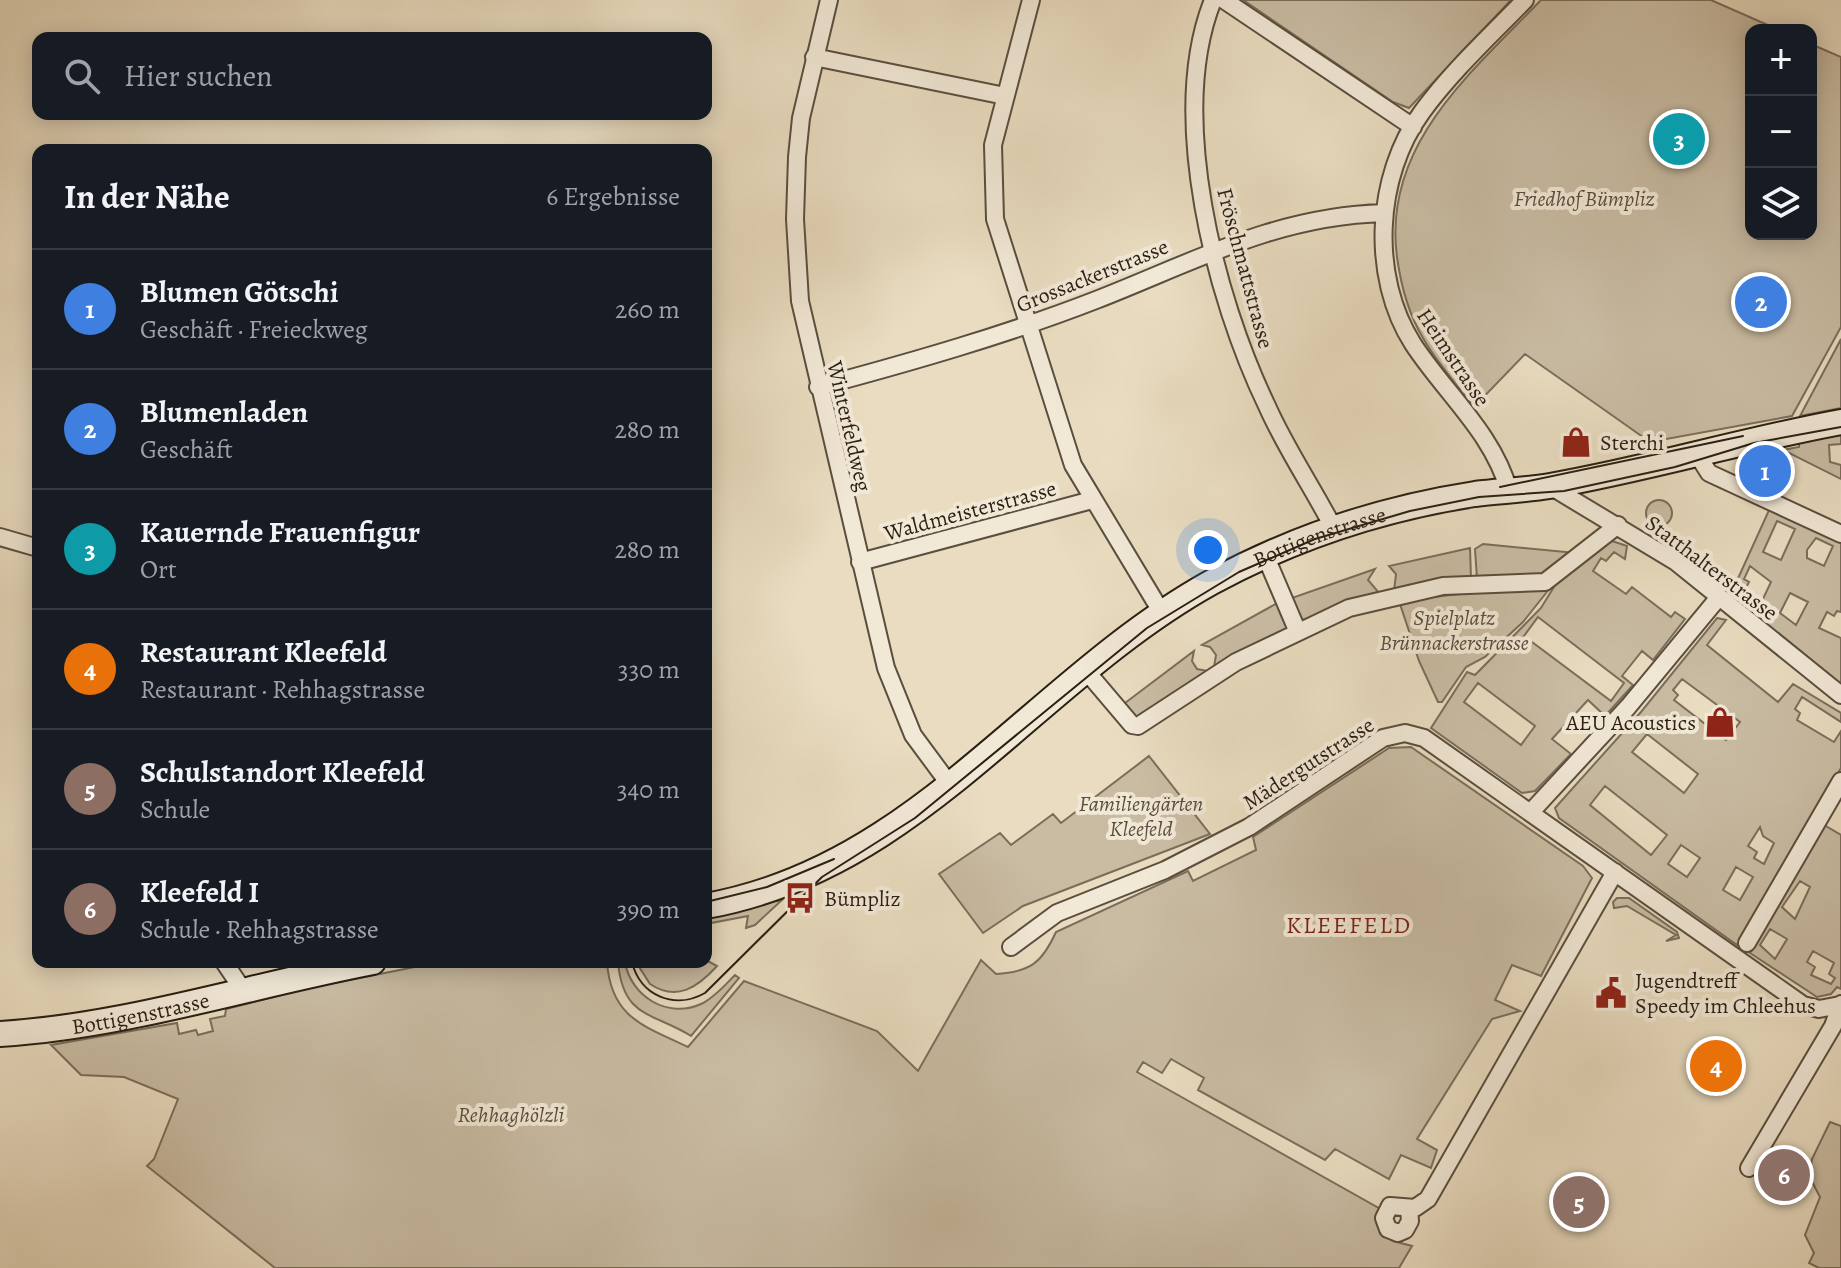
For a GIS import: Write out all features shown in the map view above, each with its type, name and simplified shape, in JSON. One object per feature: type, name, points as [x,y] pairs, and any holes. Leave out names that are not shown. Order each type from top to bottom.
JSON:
[{"type":"street","name":"Winterfeldweg","points":[[829,0],[801,118],[795,219],[800,301],[860,562],[897,700],[913,735],[950,785]]},
{"type":"street","name":"Waldmeisterstrasse","points":[[1031,0],[992,156],[993,205],[1027,326],[1070,457],[1092,500],[1162,613]]},
{"type":"street","name":"Fröschmattstrasse","points":[[1213,0],[1200,40],[1193,99],[1201,187],[1214,249],[1241,342],[1265,404],[1334,529]]},
{"type":"street","points":[[1224,0],[1413,127]]},
{"type":"street","name":"Heimstrasse","points":[[1509,491],[1497,456],[1404,327],[1387,274],[1384,213],[1394,170],[1413,127],[1444,86],[1525,0]]},
{"type":"street","points":[[814,57],[1005,96]]},
{"type":"street","name":"Grossackerstrasse","points":[[818,387],[1027,326],[1098,300],[1214,249],[1300,223],[1384,213]]},
{"type":"street","name":"Bottigenstrasse","points":[[712,905],[764,893],[817,872],[894,829],[1162,613],[1265,555],[1334,529],[1439,501],[1550,486],[1841,422]]},
{"type":"street","points":[[1697,454],[1709,473],[1841,534]]},
{"type":"street","name":"Statthalterstrasse","points":[[1550,486],[1676,562],[1841,695]]},
{"type":"street","name":"Waldmeisterstrasse","points":[[860,562],[1092,500]]},
{"type":"street","points":[[1087,672],[1135,727],[1206,679],[1297,630],[1360,604],[1417,591],[1465,584],[1545,582],[1558,576],[1618,525]]},
{"type":"street","points":[[0,537],[32,546]]},
{"type":"street","points":[[1265,555],[1297,630]]},
{"type":"street","points":[[1530,813],[1628,707],[1719,597]]},
{"type":"street","name":"Mädergutstrasse","points":[[1011,947],[1057,913],[1165,870],[1249,827],[1388,736],[1411,734],[1424,738],[1803,1005],[1819,1009],[1841,1005]]},
{"type":"street","points":[[1747,943],[1841,781]]},
{"type":"street","points":[[1409,1209],[1420,1207],[1428,1199],[1615,872]]},
{"type":"street","points":[[228,968],[243,990]]},
{"type":"street","name":"Bottigenstrasse","points":[[0,1034],[103,1022],[345,968]]},
{"type":"street","points":[[1749,1168],[1833,1026],[1841,1005]]},
{"type":"green space","points":[[1243,0],[1511,0],[1409,108],[1393,102]]},
{"type":"green space","name":"Friedhof Bümpliz","points":[[1541,0],[1711,0],[1765,24],[1745,24],[1745,240],[1817,240],[1817,47],[1841,57],[1841,327],[1792,416],[1650,442],[1525,354],[1474,407],[1429,347],[1409,309],[1397,257],[1396,217],[1403,180],[1418,146],[1437,114],[1487,55]]},
{"type":"green space","points":[[1841,339],[1841,408],[1800,416]]},
{"type":"green space","points":[[1841,433],[1841,444],[1829,445],[1830,462],[1841,465],[1841,479],[1783,450],[1799,447],[1799,442]]},
{"type":"green space","points":[[1659,500],[1668,504],[1672,513],[1668,522],[1659,526],[1650,522],[1646,513],[1650,504]]},
{"type":"green space","points":[[1770,508],[1841,541],[1841,612],[1837,611],[1834,616],[1827,612],[1819,628],[1841,638],[1841,685],[1730,596]],"holes":[[[1777,521],[1795,529],[1781,560],[1763,552]],[[1816,538],[1833,546],[1824,566],[1807,558],[1807,550]],[[1750,566],[1771,582],[1762,601],[1744,592],[1749,582],[1744,579]],[[1790,593],[1808,602],[1796,625],[1780,613]]]},
{"type":"green space","points":[[1609,540],[1627,546],[1625,559],[1614,552],[1606,561],[1601,558],[1593,571],[1626,594],[1632,587],[1671,617],[1675,612],[1685,619],[1653,660],[1642,651],[1622,676],[1633,685],[1605,716],[1588,700],[1552,739],[1571,754],[1535,791],[1522,793],[1431,728],[1467,672],[1475,675],[1541,608],[1557,582]],"holes":[[[1538,617],[1624,683],[1611,701],[1524,636]],[[1478,683],[1535,726],[1521,745],[1464,702]]]},
{"type":"green space","points":[[1483,544],[1576,553],[1545,578],[1477,579],[1475,549]]},
{"type":"green space","points":[[1470,548],[1471,579],[1394,591],[1396,574],[1389,566]]},
{"type":"green space","points":[[1375,569],[1368,580],[1380,594],[1300,621],[1289,599]]},
{"type":"green space","name":"Spielplatz Brünnackerstrasse","points":[[1554,583],[1523,622],[1485,657],[1466,667],[1442,702],[1438,702],[1419,661],[1399,601]]},
{"type":"green space","points":[[1281,601],[1288,627],[1285,630],[1214,667],[1216,655],[1210,647],[1202,645]]},
{"type":"green space","points":[[1717,618],[1726,620],[1707,645],[1778,702],[1793,684],[1841,713],[1841,722],[1802,697],[1795,709],[1800,713],[1797,720],[1834,742],[1841,731],[1841,768],[1737,945],[1559,818],[1555,808],[1641,712]],"holes":[[[1682,679],[1740,722],[1726,740],[1674,700],[1678,695],[1673,690]],[[1647,734],[1698,774],[1684,793],[1632,752]],[[1605,786],[1667,835],[1651,855],[1590,805]],[[1760,827],[1763,836],[1774,843],[1764,864],[1754,858],[1757,852],[1748,846]],[[1681,845],[1700,858],[1687,877],[1668,864]],[[1736,867],[1753,877],[1740,900],[1723,890]]]},
{"type":"green space","points":[[1194,651],[1192,661],[1197,669],[1208,671],[1140,719],[1134,719],[1121,706]]},
{"type":"green space","name":"Rehhaghölzli","points":[[1411,747],[1583,866],[1592,878],[1541,976],[1512,965],[1495,1000],[1520,1011],[1492,1019],[1417,1139],[1437,1150],[1431,1168],[1401,1155],[1389,1179],[1335,1149],[1325,1160],[1198,1090],[1204,1078],[1171,1059],[1162,1073],[1143,1062],[1137,1072],[1384,1211],[1381,1232],[1393,1241],[1412,1246],[1399,1268],[275,1268],[147,1166],[154,1159],[178,1099],[124,1077],[81,1075],[51,1045],[177,1023],[179,1034],[196,1030],[198,1035],[213,1031],[210,1019],[225,1016],[226,1009],[309,988],[410,968],[608,968],[615,996],[632,1018],[688,1047],[744,981],[877,1031],[918,1071],[981,960],[996,974],[1026,968],[1046,951],[1056,932],[1188,871],[1193,881],[1256,850],[1253,837],[1389,748]]},
{"type":"green space","name":"Familiengärten Kleefeld","points":[[1149,756],[1210,834],[1023,906],[983,933],[939,874],[1000,833],[1011,845],[1053,814],[1061,823]]},
{"type":"green space","points":[[1824,825],[1841,835],[1841,989],[1837,987],[1831,994],[1817,997],[1750,953]],"holes":[[[1800,881],[1810,887],[1795,919],[1782,907]],[[1770,929],[1787,939],[1775,959],[1760,945]],[[1813,951],[1834,963],[1829,974],[1835,978],[1831,984],[1811,975],[1815,967],[1807,962]]]},
{"type":"green space","points":[[1617,898],[1629,898],[1677,932],[1679,938],[1666,941],[1676,935],[1627,906],[1614,908],[1613,902]]},
{"type":"green space","points":[[783,899],[755,925],[746,928],[748,916],[712,923],[712,917]]},
{"type":"green space","points":[[712,963],[717,966],[686,990],[669,992],[650,984],[640,968],[712,968]]},
{"type":"green space","points":[[619,968],[627,968],[643,995],[664,1007],[676,1009],[701,1004],[735,975],[739,978],[691,1036],[633,1004],[621,981]]},
{"type":"green space","points":[[1830,1122],[1841,1126],[1841,1268],[1819,1268],[1809,1263],[1814,1253],[1805,1235],[1820,1197],[1809,1176],[1812,1159]]},
{"type":"tram line","points":[[634,968],[643,984],[660,997],[682,1000],[705,993],[822,877],[915,818],[1147,628],[1239,572],[1315,539],[1410,511],[1479,497],[1564,491],[1675,467],[1754,443],[1841,427]]},
{"type":"tram line","points":[[1500,487],[1743,436]]},
{"type":"tram line","points":[[712,901],[767,887],[834,859]]},
{"type":"place","name":"Kauernde Frauenfigur","points":[[1679,139]]},
{"type":"place","name":"Blumenladen","points":[[1761,302]]},
{"type":"place","name":"Sterchi","points":[[1576,442]]},
{"type":"place","name":"Blumen Götschi","points":[[1765,471]]},
{"type":"place","name":"AEU Acoustics","points":[[1720,722]]},
{"type":"place","name":"Bümpliz","points":[[800,898]]},
{"type":"place","name":"Jugendtreff Speedy im Chleehus","points":[[1611,993]]},
{"type":"place","name":"Restaurant Kleefeld","points":[[1716,1066]]},
{"type":"place","name":"Kleefeld I","points":[[1784,1175]]},
{"type":"place","name":"Schulstandort Kleefeld","points":[[1579,1202]]},
{"type":"district","name":"KLEEFELD","points":[[1349,925]]}]
